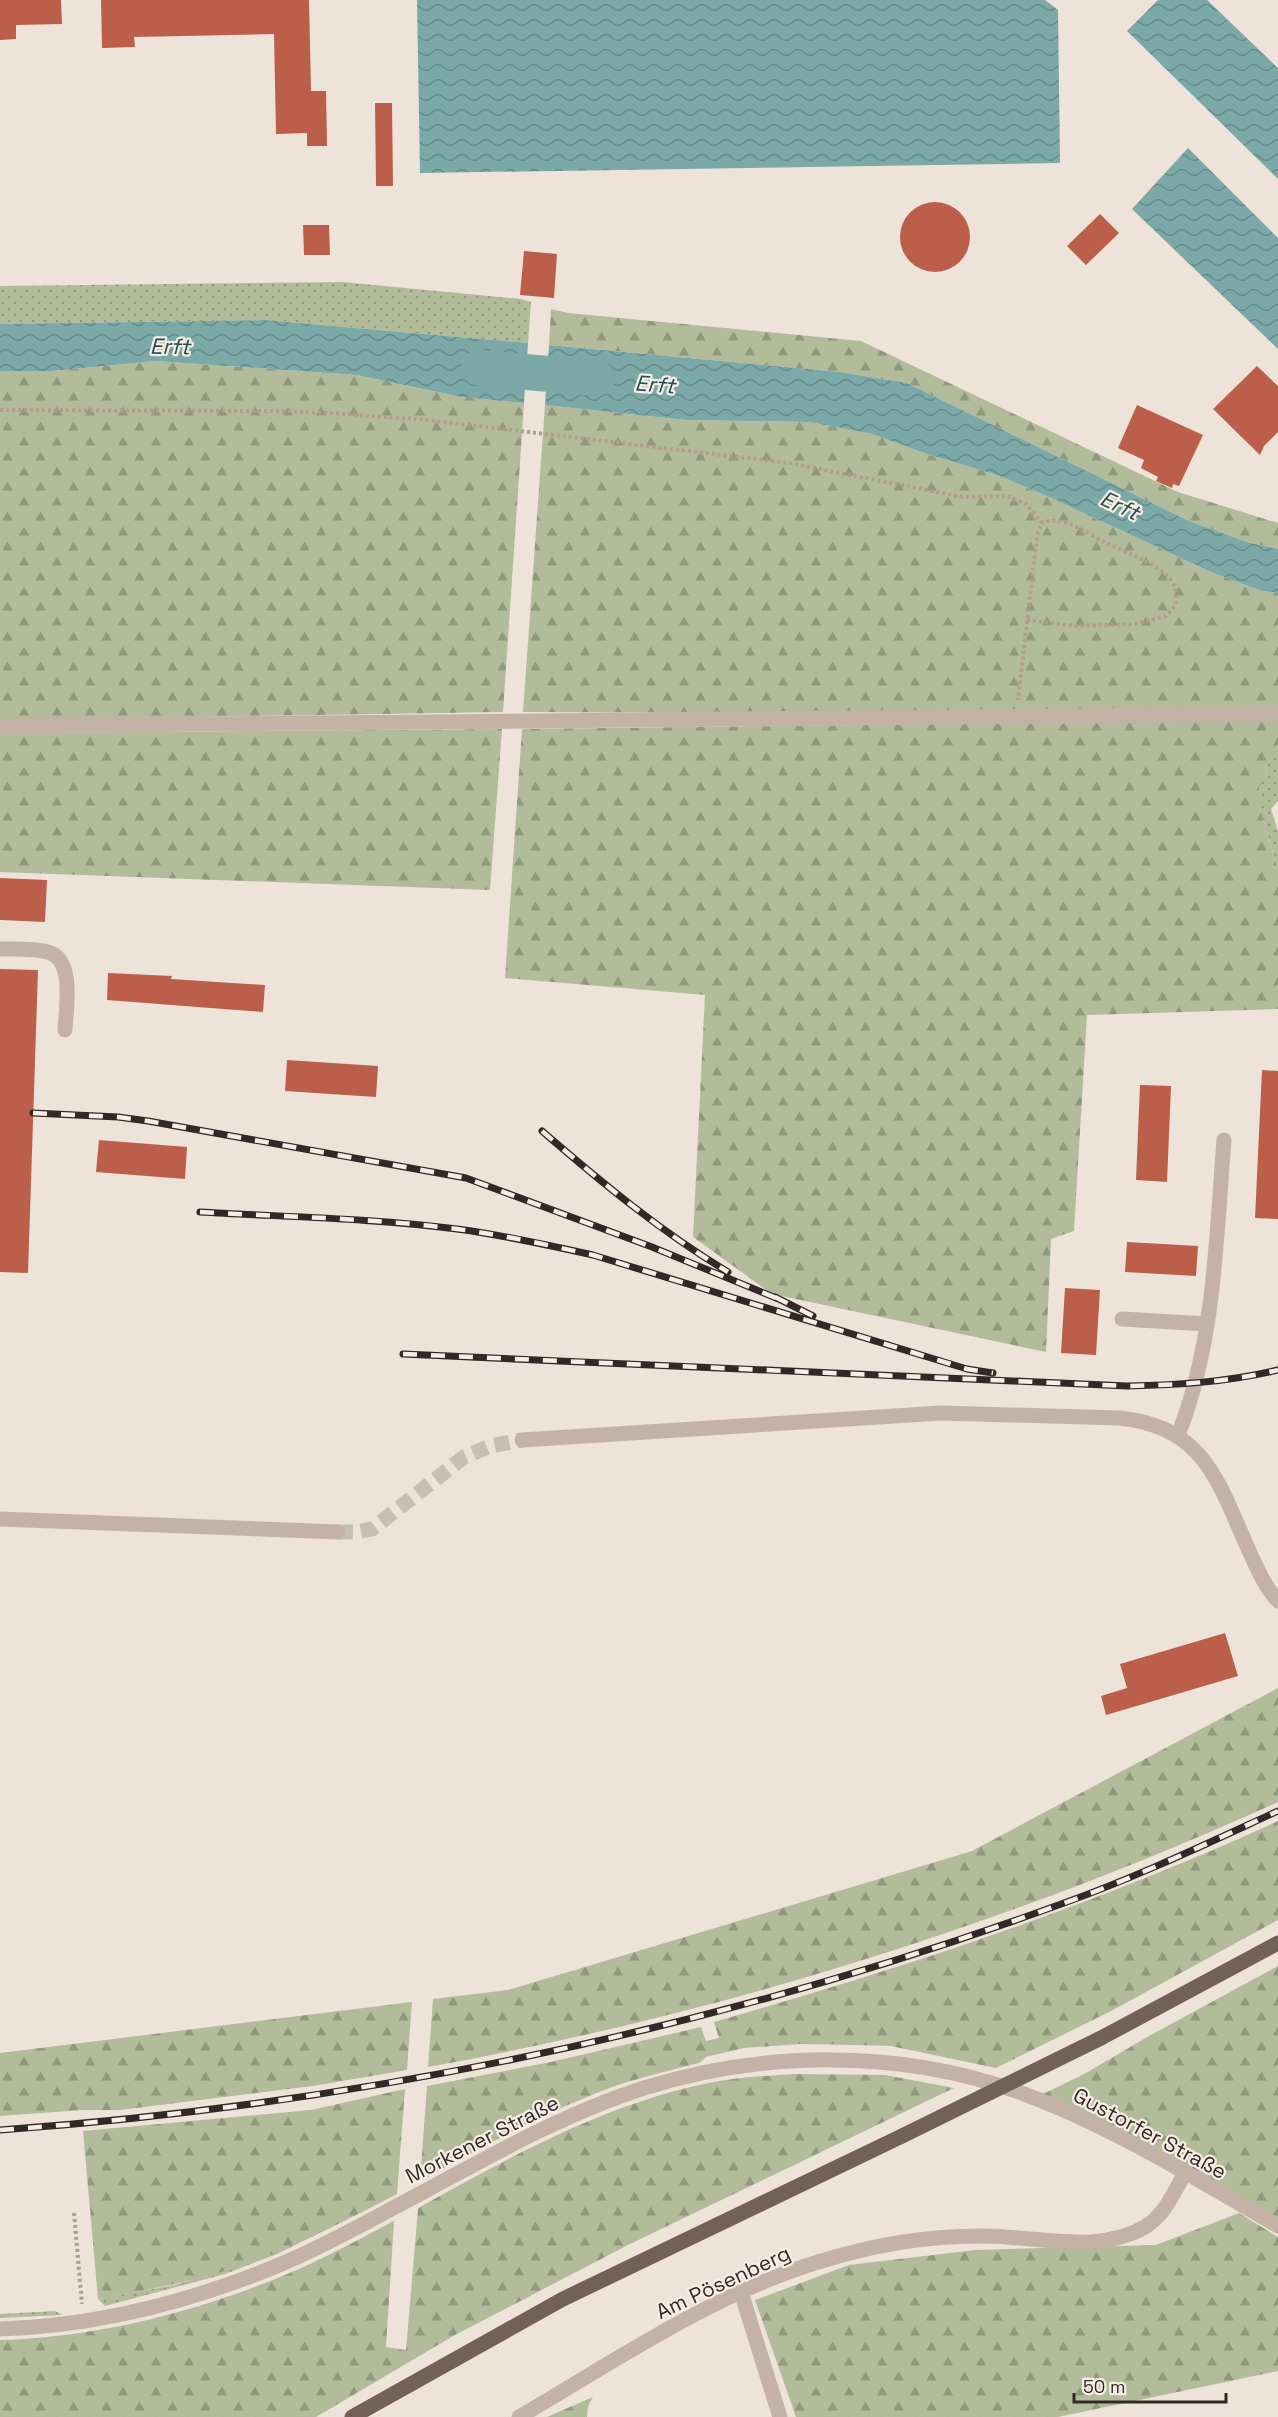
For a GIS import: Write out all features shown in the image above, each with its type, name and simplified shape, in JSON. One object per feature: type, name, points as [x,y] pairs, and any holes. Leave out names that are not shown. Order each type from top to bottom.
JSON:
[{"type":"main road","points":[[352,2417],[563,2300],[1101,2038],[1278,1942]]},
{"type":"street","points":[[0,726],[1278,714]]},
{"type":"street","points":[[0,949],[45,951],[54,954],[61,962],[67,981],[66,1030]]},
{"type":"street","points":[[1178,1435],[1191,1398],[1212,1295],[1224,1140]]},
{"type":"street","points":[[1122,1319],[1207,1324]]},
{"type":"street","points":[[522,1440],[948,1413],[1136,1420],[1158,1425],[1178,1435],[1196,1450],[1211,1471],[1266,1585],[1278,1601]]},
{"type":"street","points":[[0,1519],[338,1532]]},
{"type":"street","name":"Morkener Straße","points":[[0,2329],[84,2322],[169,2302],[269,2270],[374,2218],[535,2133],[617,2098],[681,2078],[740,2066],[842,2060],[912,2066],[998,2085]]},
{"type":"street","name":"Gustorfer Straße","points":[[998,2085],[1072,2114],[1125,2140],[1278,2226]]},
{"type":"street","name":"Am Pösenberg","points":[[519,2417],[690,2317],[785,2272],[820,2261],[895,2244],[988,2236],[1087,2242],[1115,2238],[1140,2229],[1154,2220],[1185,2173]]},
{"type":"street","points":[[741,2292],[780,2417]]},
{"type":"path","points":[[0,411],[269,411],[427,420],[789,463],[963,497],[1007,496],[1026,504],[1042,523]]},
{"type":"path","points":[[1027,620],[1074,626],[1136,624],[1166,616],[1175,606],[1175,588],[1172,581],[1151,563],[1132,552],[1108,544],[1084,530],[1057,522],[1042,523]]},
{"type":"path","points":[[1016,716],[1037,536],[1042,523]]},
{"type":"path","points":[[74,2213],[84,2322]]},
{"type":"green space","points":[[343,282],[521,299],[531,302],[528,343],[265,320],[0,324],[0,286]]},
{"type":"green space","points":[[551,309],[568,313],[861,341],[1178,492],[1278,523],[1278,549],[1247,542],[1189,521],[907,383],[840,372],[549,345]]},
{"type":"green space","points":[[155,361],[357,375],[461,397],[524,403],[503,712],[0,720],[0,371],[52,371]]},
{"type":"green space","points":[[545,405],[685,420],[809,422],[872,434],[930,455],[997,475],[1211,572],[1262,591],[1278,593],[1278,707],[718,713],[523,712]]},
{"type":"green space","points":[[1278,720],[1278,751],[1268,754],[1266,774],[1259,788],[1259,805],[1278,870],[1278,1009],[1087,1015],[1074,1231],[1051,1239],[1046,1352],[772,1294],[693,1237],[705,995],[505,978],[522,729]]},
{"type":"green space","points":[[502,729],[490,890],[0,872],[0,733]]},
{"type":"green space","points":[[1278,751],[1278,801],[1271,809],[1278,831],[1278,870],[1259,805],[1259,788],[1266,774],[1268,754]]},
{"type":"green space","points":[[1278,1688],[1278,1802],[1176,1847],[1072,1888],[861,1961],[646,2021],[428,2067],[433,1999],[508,1990],[972,1851]]},
{"type":"green space","points":[[1278,1821],[1278,1920],[1113,2010],[996,2068],[891,2046],[800,2044],[744,2048],[706,2057],[699,2063],[627,2082],[600,2092],[522,2127],[420,2181],[427,2086],[551,2062],[701,2027],[706,2041],[719,2038],[714,2022],[858,1979],[1000,1932],[1140,1880]]},
{"type":"green space","points":[[1278,1966],[1278,2226],[1035,2098],[1086,2073]]},
{"type":"green space","points":[[412,2002],[407,2070],[313,2086],[120,2110],[82,2110],[0,2116],[0,2053]]},
{"type":"green space","points":[[795,2074],[885,2075],[954,2088],[628,2245],[455,2335],[316,2417],[0,2417],[0,2340],[75,2334],[149,2320],[186,2310],[292,2272],[394,2221],[386,2347],[406,2350],[420,2207],[524,2151],[633,2104],[670,2092],[720,2081]]},
{"type":"green space","points":[[405,2089],[397,2194],[314,2235],[250,2262],[180,2283],[98,2299],[83,2131],[311,2110]]},
{"type":"green space","points":[[1239,2213],[1278,2237],[1278,2371],[1058,2417],[796,2417],[755,2300],[849,2265],[975,2250],[1156,2245]]},
{"type":"green space","points":[[342,2222],[277,2254],[225,2274],[105,2306],[98,2299],[174,2285],[230,2269]]},
{"type":"green space","points":[[55,2311],[62,2315],[0,2318],[0,2314]]},
{"type":"green space","points":[[593,2397],[588,2406],[587,2417],[547,2417]]},
{"type":"water","points":[[417,0],[1045,0],[1058,10],[1060,163],[420,173]]},
{"type":"water","points":[[1158,0],[1207,0],[1278,68],[1278,179],[1127,31]]},
{"type":"water","points":[[1188,148],[1278,238],[1278,349],[1132,209]]},
{"type":"water","points":[[265,320],[528,343],[524,403],[461,397],[357,375],[155,361],[52,371],[0,371],[0,324]]},
{"type":"water","points":[[549,345],[840,372],[907,383],[1189,521],[1247,542],[1278,549],[1278,593],[1262,591],[1211,572],[997,475],[930,455],[872,434],[809,422],[685,420],[545,405]]},
{"type":"building","points":[[0,0],[61,0],[62,24],[16,25],[16,39],[0,40]]},
{"type":"building","points":[[101,0],[309,0],[311,91],[326,91],[327,146],[307,146],[307,133],[276,134],[274,34],[134,37],[135,47],[102,48]]},
{"type":"building","points":[[375,103],[392,103],[393,186],[376,186]]},
{"type":"building","points":[[935,202],[954,208],[964,218],[970,237],[964,256],[954,266],[935,272],[916,266],[906,256],[900,237],[906,218],[916,208]]},
{"type":"building","points":[[1100,214],[1119,233],[1086,265],[1067,246]]},
{"type":"building","points":[[303,225],[329,225],[330,255],[304,255]]},
{"type":"building","points":[[524,251],[557,254],[554,298],[520,295]]},
{"type":"building","points":[[1257,366],[1278,386],[1278,432],[1264,446],[1260,455],[1213,409]]},
{"type":"building","points":[[1137,405],[1203,435],[1179,486],[1173,484],[1172,488],[1156,481],[1158,477],[1141,468],[1144,460],[1118,448]]},
{"type":"building","points":[[0,878],[47,880],[45,922],[0,920]]},
{"type":"building","points":[[0,969],[38,970],[28,1273],[0,1272]]},
{"type":"building","points":[[108,973],[172,976],[171,979],[265,985],[263,1012],[107,1000]]},
{"type":"building","points":[[287,1060],[378,1066],[376,1097],[285,1091]]},
{"type":"building","points":[[1262,1070],[1278,1071],[1278,1219],[1255,1218]]},
{"type":"building","points":[[1140,1085],[1171,1086],[1167,1182],[1136,1180]]},
{"type":"building","points":[[99,1140],[187,1147],[185,1179],[96,1172]]},
{"type":"building","points":[[1127,1242],[1198,1246],[1196,1276],[1125,1272]]},
{"type":"building","points":[[1065,1288],[1100,1290],[1096,1355],[1061,1353]]},
{"type":"building","points":[[1225,1633],[1238,1676],[1106,1715],[1101,1696],[1127,1688],[1120,1664]]},
{"type":"waterway","name":"Erft","points":[[479,368],[597,378]]},
{"type":"tunnel","points":[[338,1532],[372,1529],[464,1457],[490,1446],[522,1440]]},
{"type":"railway","points":[[33,1113],[118,1117],[148,1121],[466,1178],[652,1247],[781,1300]]},
{"type":"railway","points":[[542,1131],[632,1205],[679,1240],[728,1272]]},
{"type":"railway","points":[[200,1212],[393,1222],[491,1234],[593,1255],[967,1369],[993,1373]]},
{"type":"railway","points":[[775,1297],[813,1316]]},
{"type":"railway","points":[[403,1354],[1127,1386],[1203,1382],[1278,1370]]},
{"type":"railway","points":[[0,2130],[136,2118],[272,2101],[406,2080],[540,2054],[673,2023],[804,1988],[935,1948],[1064,1903],[1145,1871],[1278,1811]]}]
